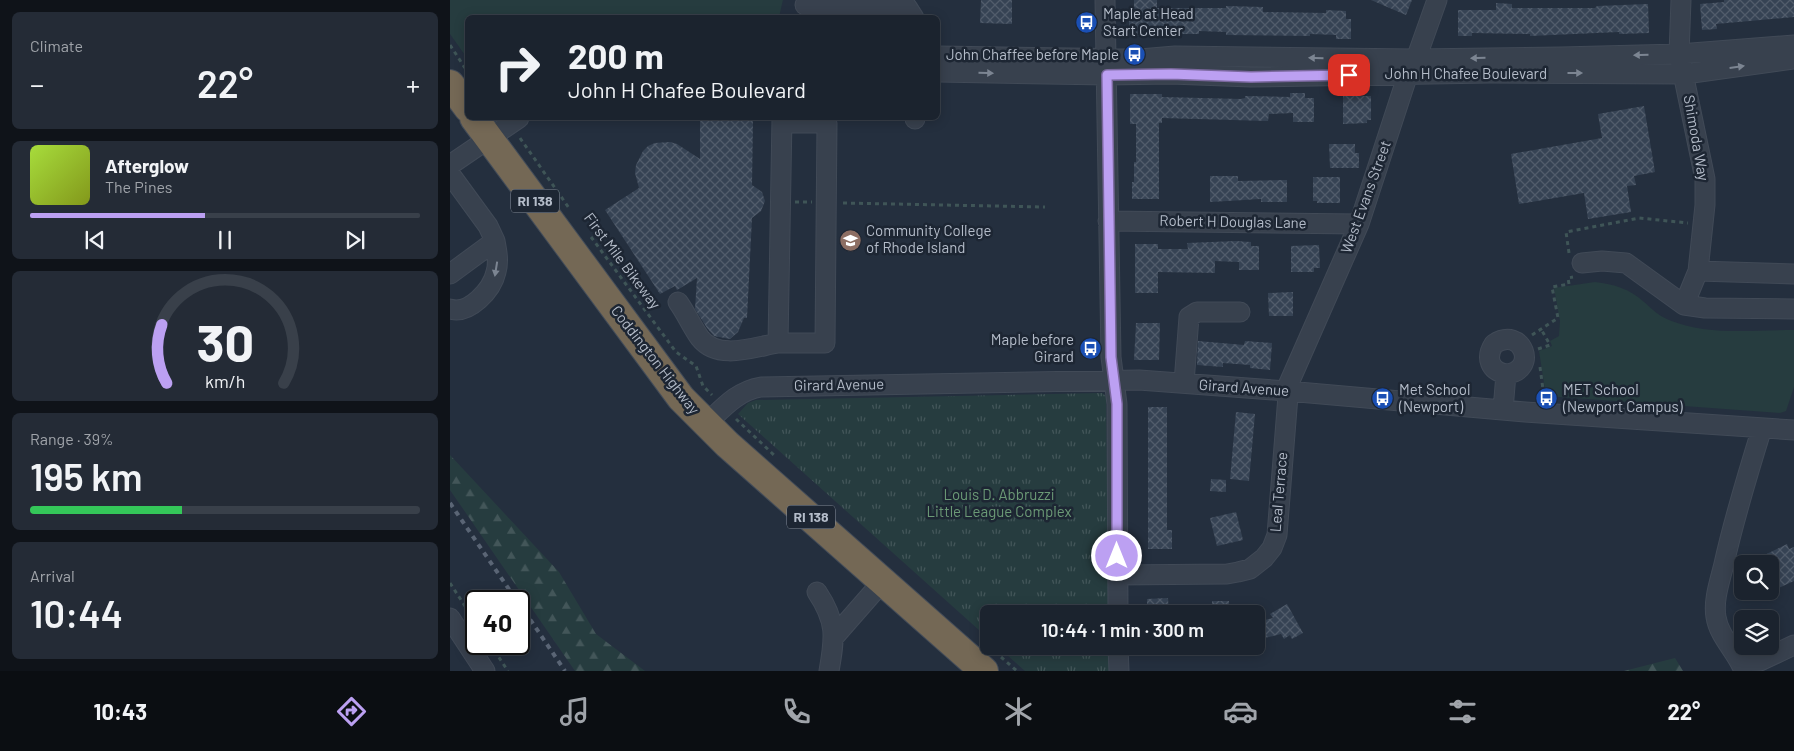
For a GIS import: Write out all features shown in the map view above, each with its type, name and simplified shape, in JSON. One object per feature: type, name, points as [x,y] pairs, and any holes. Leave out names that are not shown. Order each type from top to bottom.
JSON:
[{"type":"highway","name":"Coddington Highway","points":[[450,84],[465,105]]},
{"type":"highway","name":"Coddington Highway","points":[[476,120],[654,364],[681,398],[727,444],[916,610],[990,662]]},
{"type":"street","points":[[1105,0],[1111,357],[1117,404],[1118,605]]},
{"type":"street","name":"West Evans Street","points":[[1287,391],[1291,376],[1359,224],[1412,66],[1437,0]]},
{"type":"street","name":"Shimoda Way","points":[[1681,0],[1679,54],[1685,74],[1705,180],[1698,272],[1684,305]]},
{"type":"street","points":[[804,8],[898,5],[907,8],[912,15]]},
{"type":"street","name":"John H Chafee Boulevard","points":[[1107,66],[1171,74],[1251,77],[1412,66],[1679,54],[1794,45]]},
{"type":"street","points":[[940,56],[1107,66]]},
{"type":"street","name":"John H Chafee Boulevard","points":[[1412,66],[1685,74],[1794,59]]},
{"type":"street","points":[[940,72],[1107,66]]},
{"type":"street","points":[[450,165],[476,120]]},
{"type":"street","points":[[678,302],[700,338],[714,349],[732,351],[778,343],[825,343],[827,123],[782,120],[778,343]]},
{"type":"street","points":[[450,174],[488,226],[495,241],[497,266],[492,282],[484,293],[461,310],[450,309]]},
{"type":"street","name":"Robert H Douglas Lane","points":[[1108,221],[1359,224]]},
{"type":"street","points":[[450,274],[495,241]]},
{"type":"street","points":[[1579,264],[1602,261],[1626,263],[1684,305],[1705,308],[1794,309]]},
{"type":"street","points":[[1698,272],[1794,274]]},
{"type":"street","points":[[1184,383],[1189,317],[1197,312],[1240,312]]},
{"type":"street","points":[[1507,339],[1519,344],[1524,352],[1524,363],[1517,372],[1506,374],[1500,373],[1490,363],[1489,356],[1494,344],[1507,339]]},
{"type":"street","points":[[1503,410],[1506,374]]},
{"type":"street","name":"Girard Avenue","points":[[706,424],[733,398],[743,392],[761,386],[1114,380],[1184,383],[1542,413],[1762,428],[1793,428]]},
{"type":"street","name":"Leal Terrace","points":[[1117,574],[1227,574],[1250,568],[1264,558],[1272,548],[1277,535],[1287,391]]},
{"type":"street","points":[[1762,428],[1734,520],[1716,599],[1716,619],[1727,644],[1742,666],[1760,661],[1794,645]]},
{"type":"street","points":[[834,637],[884,582]]},
{"type":"street","points":[[817,592],[827,608],[833,627],[834,637],[829,671]]},
{"type":"street","points":[[450,618],[485,671]]},
{"type":"street","points":[[1118,655],[1119,671]]},
{"type":"path","points":[[450,45],[465,66]]},
{"type":"path","name":"First Mile Bikeway","points":[[521,140],[570,209]]},
{"type":"path","points":[[780,202],[1045,206]]},
{"type":"path","points":[[1519,344],[1558,318],[1552,286],[1569,284],[1568,278],[1577,276],[1579,264],[1571,265],[1566,232],[1638,218],[1703,224]]},
{"type":"path","name":"First Mile Bikeway","points":[[590,236],[676,352],[696,366],[701,382],[707,390]]},
{"type":"path","points":[[1541,329],[1550,345],[1537,349],[1545,394],[1542,413]]},
{"type":"path","points":[[450,583],[465,606]]},
{"type":"path","points":[[990,662],[1018,671]]},
{"type":"green space","points":[[450,0],[783,0],[779,15],[465,15],[465,55],[450,34]]},
{"type":"green space","points":[[1595,282],[1627,290],[1639,297],[1662,316],[1684,325],[1730,331],[1794,330],[1794,387],[1786,411],[1780,413],[1546,396],[1539,351],[1552,346],[1550,341],[1559,336],[1560,321],[1554,288]]},
{"type":"green space","name":"Louis D. Abbruzzi Little League Complex","points":[[1102,393],[1106,396],[1109,605],[980,605],[980,631],[738,414],[748,403],[756,400]]},
{"type":"green space","points":[[450,455],[559,572],[596,634],[645,671],[575,671],[530,606],[530,590],[519,590],[450,490]]},
{"type":"green space","points":[[1007,655],[1110,655],[1111,671],[1025,671]]},
{"type":"green space","points":[[1675,658],[1683,671],[1624,671]]},
{"type":"building","points":[[981,0],[1012,0],[1012,24],[980,23]]},
{"type":"building","points":[[1134,0],[1157,0],[1157,8],[1226,8],[1226,6],[1263,7],[1263,12],[1326,13],[1326,10],[1346,11],[1346,19],[1351,19],[1351,39],[1336,39],[1336,35],[1226,35],[1226,32],[1199,31],[1199,34],[1129,36],[1129,6],[1134,6]]},
{"type":"building","points":[[1371,0],[1412,0],[1406,15]]},
{"type":"building","points":[[1724,0],[1794,0],[1794,17],[1716,24],[1717,29],[1702,30],[1700,4],[1724,2]]},
{"type":"building","points":[[1496,3],[1512,4],[1512,8],[1595,8],[1597,6],[1648,4],[1649,33],[1619,34],[1619,32],[1530,36],[1530,34],[1472,33],[1472,36],[1458,36],[1458,10],[1496,10]]},
{"type":"building","points":[[1290,93],[1305,93],[1305,98],[1314,98],[1314,122],[1293,122],[1293,113],[1269,114],[1268,121],[1162,118],[1162,123],[1159,123],[1159,199],[1132,199],[1134,162],[1136,162],[1136,124],[1130,124],[1130,94],[1162,94],[1162,97],[1241,99],[1245,98],[1245,96],[1290,97]]},
{"type":"building","points":[[1343,96],[1371,96],[1371,120],[1367,120],[1367,123],[1343,124]]},
{"type":"building","points":[[1644,106],[1655,172],[1634,176],[1636,185],[1627,186],[1631,212],[1588,219],[1584,193],[1519,204],[1511,154],[1602,138],[1598,114]]},
{"type":"building","points":[[700,120],[753,120],[752,185],[762,192],[765,201],[761,211],[752,218],[747,318],[744,318],[738,332],[730,339],[714,336],[695,309],[697,278],[677,290],[675,286],[660,294],[605,210],[639,188],[635,173],[636,165],[643,151],[648,146],[655,143],[670,142],[677,144],[700,159]]},
{"type":"building","points":[[1329,144],[1355,144],[1355,153],[1359,153],[1359,168],[1330,168]]},
{"type":"building","points":[[1210,176],[1238,176],[1238,181],[1287,180],[1287,202],[1261,202],[1261,199],[1210,202]]},
{"type":"building","points":[[1313,177],[1340,177],[1340,203],[1317,203],[1317,201],[1313,201]]},
{"type":"building","points":[[1251,242],[1251,246],[1259,246],[1259,270],[1239,270],[1239,262],[1215,261],[1215,273],[1158,272],[1158,293],[1135,293],[1135,244],[1158,244],[1158,249],[1188,249],[1187,243]]},
{"type":"building","points":[[1319,245],[1320,268],[1314,268],[1314,272],[1291,272],[1291,246]]},
{"type":"building","points":[[1293,292],[1293,316],[1269,316],[1268,293]]},
{"type":"building","points":[[1136,323],[1160,323],[1159,360],[1134,360]]},
{"type":"building","points":[[1198,341],[1244,345],[1245,341],[1272,343],[1270,370],[1250,368],[1250,365],[1223,363],[1223,367],[1197,365]]},
{"type":"building","points":[[1148,407],[1167,407],[1167,530],[1172,530],[1172,549],[1148,549]]},
{"type":"building","points":[[1236,412],[1255,414],[1249,481],[1230,479]]},
{"type":"building","points":[[1211,479],[1226,480],[1226,492],[1210,491]]},
{"type":"building","points":[[1236,512],[1243,540],[1217,546],[1210,518]]},
{"type":"building","points":[[1787,544],[1789,549],[1794,547],[1794,581],[1779,588],[1779,555],[1764,555]]},
{"type":"building","points":[[1168,598],[1168,605],[1147,605],[1147,599]]},
{"type":"building","points":[[1212,601],[1229,601],[1229,605],[1212,605]]},
{"type":"building","points":[[1287,604],[1303,633],[1292,639],[1290,635],[1284,639],[1281,634],[1265,638],[1265,620],[1273,618],[1270,614]]},
{"type":"railway","points":[[450,503],[509,590]]},
{"type":"railway","points":[[530,619],[565,671]]},
{"type":"place","name":"Maple at Head Start Center","points":[[1087,23]]},
{"type":"place","name":"John Chaffee before Maple","points":[[1135,55]]},
{"type":"place","name":"Community College of Rhode Island","points":[[850,240]]},
{"type":"place","name":"Maple before Girard","points":[[1090,349]]},
{"type":"place","name":"Met School (Newport)","points":[[1383,399]]},
{"type":"place","name":"MET School (Newport Campus)","points":[[1547,399]]},
{"type":"route","points":[[1117,556],[1117,404],[1111,357],[1107,75],[1171,74],[1251,77],[1349,75]]}]
